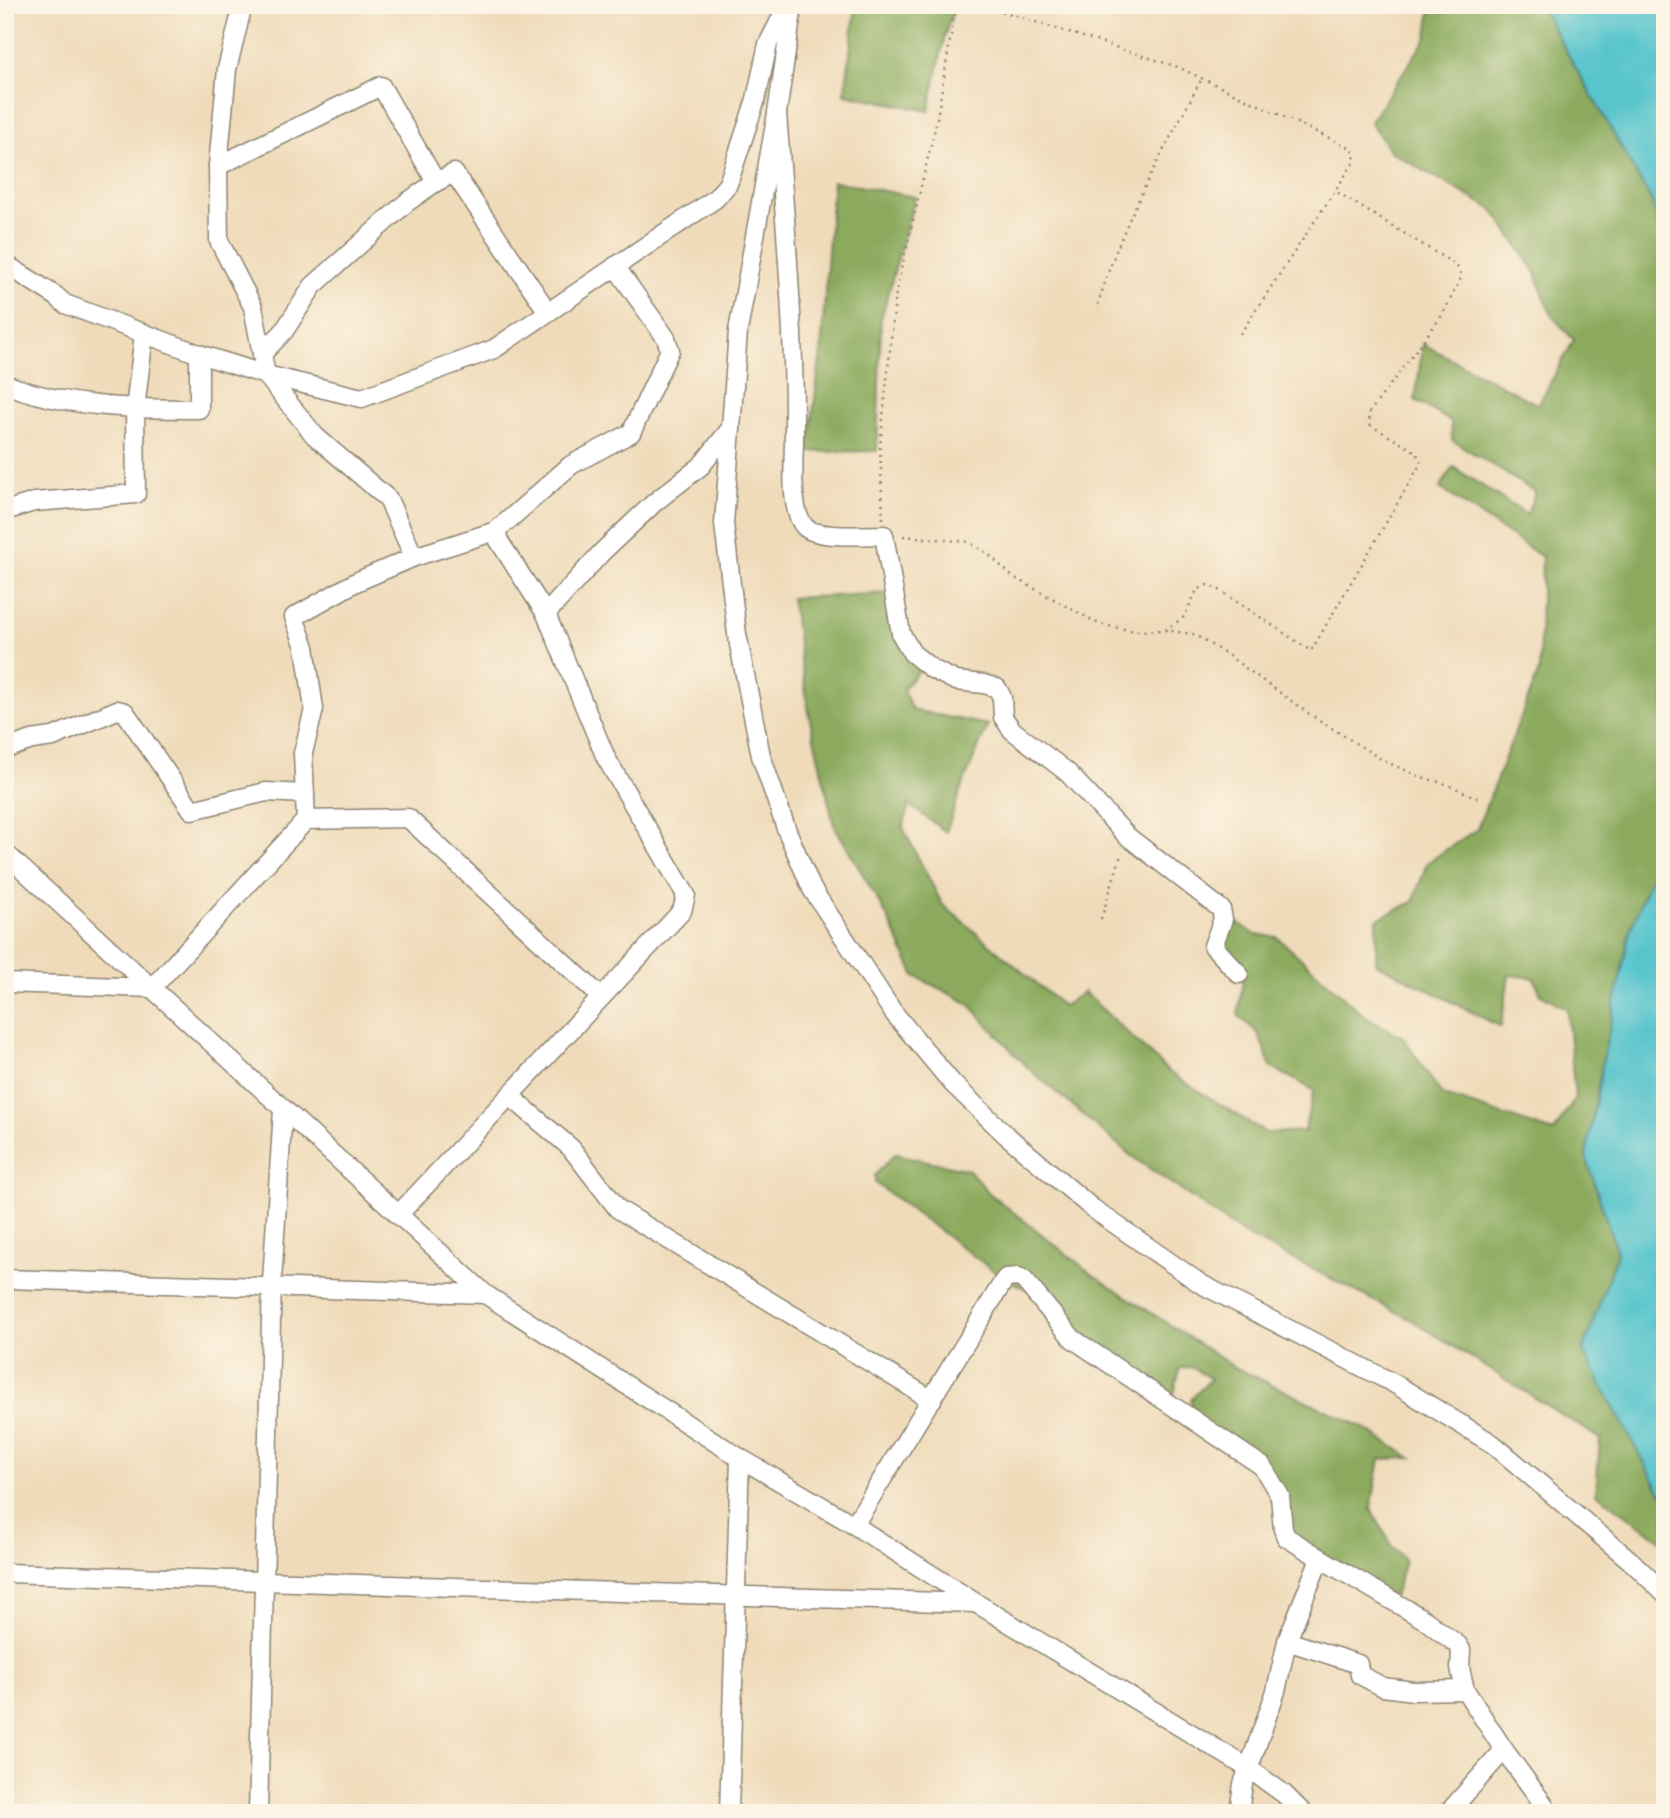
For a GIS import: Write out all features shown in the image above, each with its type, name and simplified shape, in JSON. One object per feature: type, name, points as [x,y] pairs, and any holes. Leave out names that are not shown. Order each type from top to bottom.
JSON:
[{"type":"street","points":[[243,5],[228,69],[218,166],[219,241],[253,307],[266,375],[315,436],[388,499],[414,557]]},
{"type":"street","points":[[5,264],[65,304],[144,334],[266,375],[362,398],[494,348],[715,199],[728,184],[756,99],[768,44],[788,5]]},
{"type":"street","points":[[793,5],[777,113],[738,331],[725,510],[737,634],[761,756],[787,831],[812,889],[893,1012],[952,1083],[1006,1135],[1092,1208],[1201,1284],[1395,1384],[1493,1444],[1632,1562],[1665,1594]]},
{"type":"street","points":[[218,166],[381,86],[436,182]]},
{"type":"street","points":[[777,113],[787,262],[797,512],[806,528],[820,534],[884,535],[901,634],[912,653],[932,669],[956,681],[997,688],[1002,697],[1003,717],[1012,730],[1067,772],[1127,836],[1221,909],[1223,919],[1213,946],[1239,974]]},
{"type":"street","points":[[262,354],[284,331],[313,286],[406,203],[454,173],[548,312]]},
{"type":"street","points":[[5,983],[152,988],[306,820],[303,753],[314,709],[305,647],[294,617],[356,582],[414,557],[496,531],[571,465],[631,433],[670,350],[666,338],[615,266]]},
{"type":"street","points":[[5,511],[34,502],[136,494],[135,409],[144,334]]},
{"type":"street","points":[[5,384],[28,393],[80,404],[135,409],[199,409],[199,354]]},
{"type":"street","points":[[545,614],[602,552],[655,502],[701,466],[731,428]]},
{"type":"street","points":[[398,1214],[682,911],[686,895],[606,758],[545,614],[499,541],[496,531]]},
{"type":"street","points":[[5,749],[32,740],[53,737],[117,710],[125,712],[192,810],[266,792],[305,794]]},
{"type":"street","points":[[306,820],[408,818],[601,997]]},
{"type":"street","points":[[5,853],[485,1294],[740,1458],[854,1525],[976,1603],[1248,1768],[1284,1794],[1303,1813]]},
{"type":"street","points":[[510,1096],[571,1147],[618,1209],[932,1400]]},
{"type":"street","points":[[258,1813],[272,1289],[284,1110]]},
{"type":"street","points":[[854,1525],[1003,1282],[1006,1278],[1018,1277],[1024,1280],[1073,1339],[1262,1466],[1280,1496],[1286,1537],[1425,1620],[1453,1641],[1461,1650],[1460,1668],[1465,1690],[1550,1813]]},
{"type":"street","points":[[5,1279],[485,1294]]},
{"type":"street","points":[[729,1813],[740,1458]]},
{"type":"street","points":[[1240,1813],[1240,1797],[1276,1691],[1287,1641],[1320,1558]]},
{"type":"street","points":[[5,1573],[976,1603]]},
{"type":"street","points":[[1287,1641],[1357,1664],[1360,1675],[1383,1687],[1413,1691],[1465,1690]]},
{"type":"street","points":[[1448,1813],[1504,1750]]},
{"type":"path","points":[[956,5],[936,124],[896,291],[880,447],[884,535],[969,542],[988,554],[1013,577],[1099,624],[1134,631],[1165,630],[1192,634],[1227,654],[1308,713],[1384,761],[1480,799]]},
{"type":"path","points":[[982,5],[1178,67],[1356,153],[1354,162],[1240,334]]},
{"type":"path","points":[[1098,305],[1108,270],[1124,231],[1202,79]]},
{"type":"path","points":[[1165,630],[1184,617],[1197,590],[1207,585],[1218,589],[1311,651],[1421,463],[1416,452],[1370,425],[1369,413],[1443,314],[1462,276],[1456,265],[1335,191]]},
{"type":"path","points":[[1101,919],[1127,836]]},
{"type":"green space","points":[[856,5],[955,5],[945,35],[929,111],[845,94]]},
{"type":"green space","points":[[1431,5],[1540,5],[1652,201],[1665,251],[1665,840],[1630,931],[1586,1156],[1617,1253],[1583,1352],[1660,1491],[1665,1495],[1665,1543],[1596,1493],[1600,1439],[1410,1319],[1244,1234],[1130,1155],[1028,1068],[968,1003],[915,976],[887,916],[834,825],[811,725],[791,598],[891,593],[889,616],[901,649],[923,666],[903,689],[912,710],[988,725],[946,832],[909,805],[903,828],[942,904],[1063,1006],[1084,992],[1169,1072],[1266,1133],[1304,1131],[1314,1090],[1271,1067],[1258,1033],[1238,1015],[1243,980],[1218,944],[1237,922],[1256,935],[1277,937],[1368,1019],[1402,1036],[1442,1095],[1554,1132],[1575,1098],[1567,1009],[1541,994],[1534,978],[1509,975],[1501,1027],[1376,963],[1377,919],[1413,902],[1427,863],[1477,829],[1539,671],[1542,557],[1440,488],[1453,467],[1527,515],[1535,492],[1452,440],[1451,422],[1415,400],[1423,344],[1538,405],[1574,340],[1551,315],[1535,271],[1493,210],[1391,152],[1370,122],[1427,37]]},
{"type":"green space","points":[[833,181],[915,197],[881,319],[877,451],[808,452],[821,352]]},
{"type":"green space","points":[[895,1154],[969,1170],[989,1193],[1092,1274],[1234,1367],[1362,1427],[1411,1458],[1380,1459],[1371,1509],[1392,1546],[1405,1561],[1394,1597],[1288,1539],[1279,1484],[1193,1419],[1191,1399],[1211,1379],[1191,1367],[1180,1368],[1174,1394],[1166,1397],[1074,1337],[1037,1294],[1002,1277],[875,1183],[875,1175]]},
{"type":"water","points":[[1540,5],[1665,5],[1665,251],[1652,201]]},
{"type":"water","points":[[1665,840],[1665,1495],[1660,1491],[1583,1352],[1617,1253],[1586,1156],[1630,931]]}]
